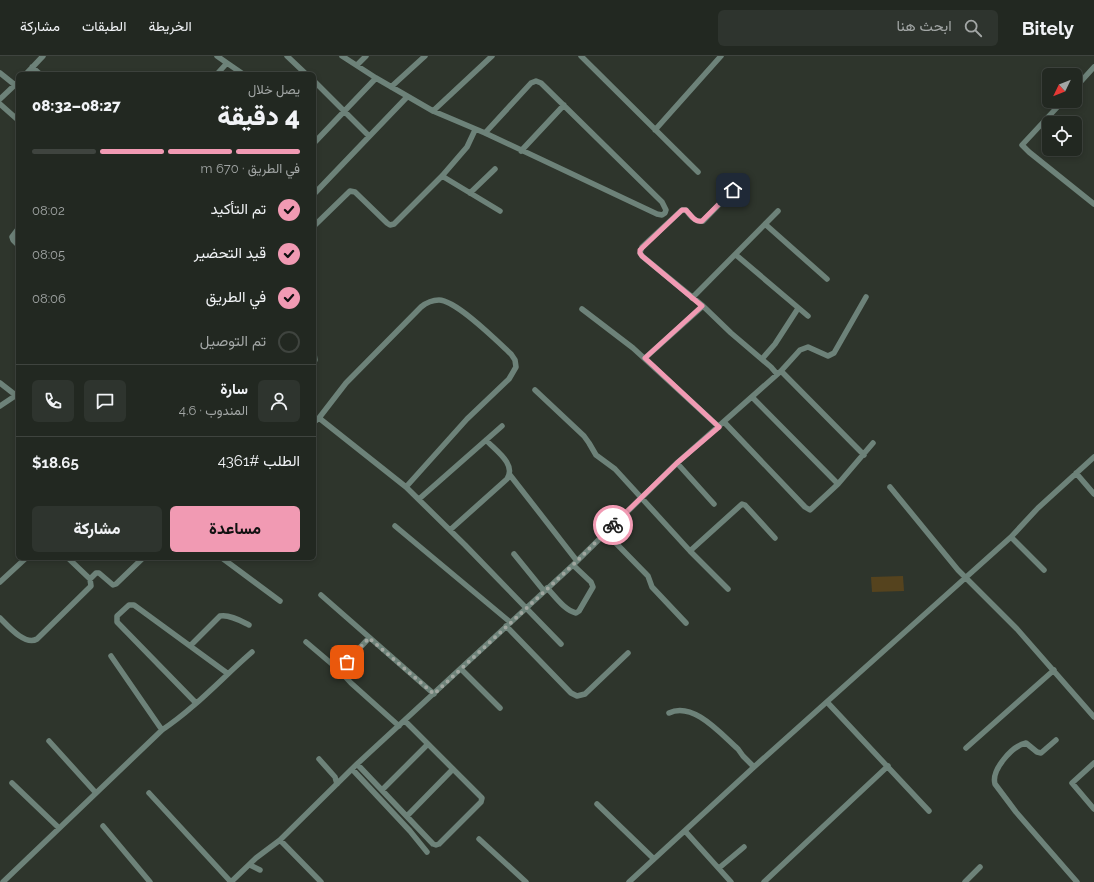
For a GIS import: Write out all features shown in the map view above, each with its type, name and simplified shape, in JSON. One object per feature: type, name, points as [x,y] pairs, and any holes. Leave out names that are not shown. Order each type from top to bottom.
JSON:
[{"type":"street","points":[[28,72],[44,56]]},
{"type":"street","points":[[217,56],[240,72]]},
{"type":"street","points":[[287,56],[301,72]]},
{"type":"street","points":[[342,56],[407,97],[433,111],[484,133],[657,214],[662,215],[665,213],[666,210],[662,202],[541,83],[531,83],[484,133]]},
{"type":"street","points":[[357,65],[366,56]]},
{"type":"street","points":[[391,87],[425,56]]},
{"type":"street","points":[[433,111],[492,56]]},
{"type":"street","points":[[581,56],[698,172]]},
{"type":"street","points":[[655,130],[721,56]]},
{"type":"street","points":[[219,72],[228,63]]},
{"type":"street","points":[[1082,80],[1094,67]]},
{"type":"street","points":[[32,68],[37,72]]},
{"type":"street","points":[[0,73],[16,83],[0,99]]},
{"type":"street","points":[[316,141],[376,78]]},
{"type":"street","points":[[316,83],[370,136]]},
{"type":"street","points":[[316,192],[407,97]]},
{"type":"street","points":[[0,104],[16,118]]},
{"type":"street","points":[[521,151],[564,105]]},
{"type":"street","points":[[1056,108],[1022,145],[1094,204]]},
{"type":"street","points":[[316,224],[350,191],[355,192],[387,223],[390,225],[394,224],[442,176],[467,147],[476,130]]},
{"type":"street","points":[[470,193],[495,169]]},
{"type":"street","points":[[442,176],[500,211]]},
{"type":"street","points":[[733,190],[702,221],[696,221],[686,210],[682,210],[640,250],[640,253],[779,373],[864,455]]},
{"type":"street","points":[[692,298],[778,211]]},
{"type":"street","points":[[765,224],[827,279]]},
{"type":"street","points":[[16,232],[12,237],[16,243]]},
{"type":"street","points":[[736,255],[808,316]]},
{"type":"street","points":[[149,793],[231,882],[256,858],[280,840],[357,764],[575,563],[677,463],[779,373],[800,350],[811,347],[828,356],[832,355],[866,297]]},
{"type":"street","points":[[406,487],[467,419],[509,379],[516,367],[515,360],[511,354],[468,316],[443,300],[426,303],[395,332],[346,383],[316,420],[406,487],[561,644]]},
{"type":"street","points":[[645,358],[702,306]]},
{"type":"street","points":[[582,309],[622,338],[719,427]]},
{"type":"street","points":[[762,359],[775,344],[797,310]]},
{"type":"street","points":[[0,383],[16,394]]},
{"type":"street","points":[[535,390],[584,436],[596,455],[615,469],[728,590]]},
{"type":"street","points":[[0,406],[16,396]]},
{"type":"street","points":[[752,397],[838,484]]},
{"type":"street","points":[[724,422],[807,509],[812,509],[838,484],[873,443]]},
{"type":"street","points":[[419,499],[502,426]]},
{"type":"street","points":[[450,530],[510,475],[511,471],[509,464],[486,440]]},
{"type":"street","points":[[629,882],[754,767],[1011,537],[1038,508],[1094,457]]},
{"type":"street","points":[[677,463],[714,504]]},
{"type":"street","points":[[1076,472],[1094,494]]},
{"type":"street","points":[[510,475],[575,563],[591,582],[593,587],[579,611],[576,613],[572,612],[564,606],[514,554]]},
{"type":"street","points":[[890,487],[966,576],[1017,629],[1094,717]]},
{"type":"street","points":[[690,551],[742,504],[745,505],[775,538]]},
{"type":"street","points":[[395,526],[508,624],[571,693],[578,696],[585,694],[628,653]]},
{"type":"street","points":[[606,533],[648,576],[652,587],[686,623]]},
{"type":"street","points":[[1011,537],[1044,570]]},
{"type":"street","points":[[0,582],[24,560]]},
{"type":"street","points":[[0,618],[23,638],[34,641],[91,586],[90,579],[70,560]]},
{"type":"street","points":[[90,579],[99,572],[113,585],[116,584],[141,560]]},
{"type":"street","points":[[225,560],[280,601]]},
{"type":"street","points":[[321,595],[434,694]]},
{"type":"street","points":[[196,703],[117,622],[116,618],[129,605],[132,604],[227,673]]},
{"type":"street","points":[[190,646],[222,615],[249,625]]},
{"type":"street","points":[[340,670],[369,638]]},
{"type":"street","points":[[306,642],[340,670],[350,683],[399,726]]},
{"type":"street","points":[[3,882],[162,730],[176,721],[227,673],[252,652]]},
{"type":"street","points":[[111,656],[162,730]]},
{"type":"street","points":[[461,669],[500,708]]},
{"type":"street","points":[[966,748],[1054,670]]},
{"type":"street","points":[[828,702],[929,811]]},
{"type":"street","points":[[668,713],[683,710],[699,716],[738,749],[754,767]]},
{"type":"street","points":[[357,764],[433,844],[438,845],[481,802],[481,797],[405,721]]},
{"type":"street","points":[[1056,740],[1040,753],[1026,743],[1017,747],[996,769],[994,780],[995,784],[1016,812],[1077,882]]},
{"type":"street","points":[[49,741],[96,793]]},
{"type":"street","points":[[382,790],[428,744]]},
{"type":"street","points":[[319,759],[335,777],[337,784]]},
{"type":"street","points":[[1094,763],[1072,783],[1094,809]]},
{"type":"street","points":[[764,882],[888,766]]},
{"type":"street","points":[[352,769],[410,831],[427,852]]},
{"type":"street","points":[[407,816],[453,769]]},
{"type":"street","points":[[12,783],[59,828]]},
{"type":"street","points":[[597,804],[654,859]]},
{"type":"street","points":[[102,826],[150,882]]},
{"type":"street","points":[[685,830],[731,882]]},
{"type":"street","points":[[479,839],[526,882]]},
{"type":"street","points":[[280,840],[321,882]]},
{"type":"street","points":[[719,868],[744,846]]},
{"type":"street","points":[[250,865],[260,870]]},
{"type":"street","points":[[965,882],[980,867]]},
{"type":"shaded area","points":[[903,576],[904,591],[872,592],[871,577]]},
{"type":"way so far","points":[[347,662],[369,638],[434,694],[573,565],[613,525]]},
{"type":"route","points":[[613,525],[677,463],[719,427],[645,358],[702,306],[642,256],[640,250],[682,210],[686,210],[696,221],[702,221],[733,190]]}]
